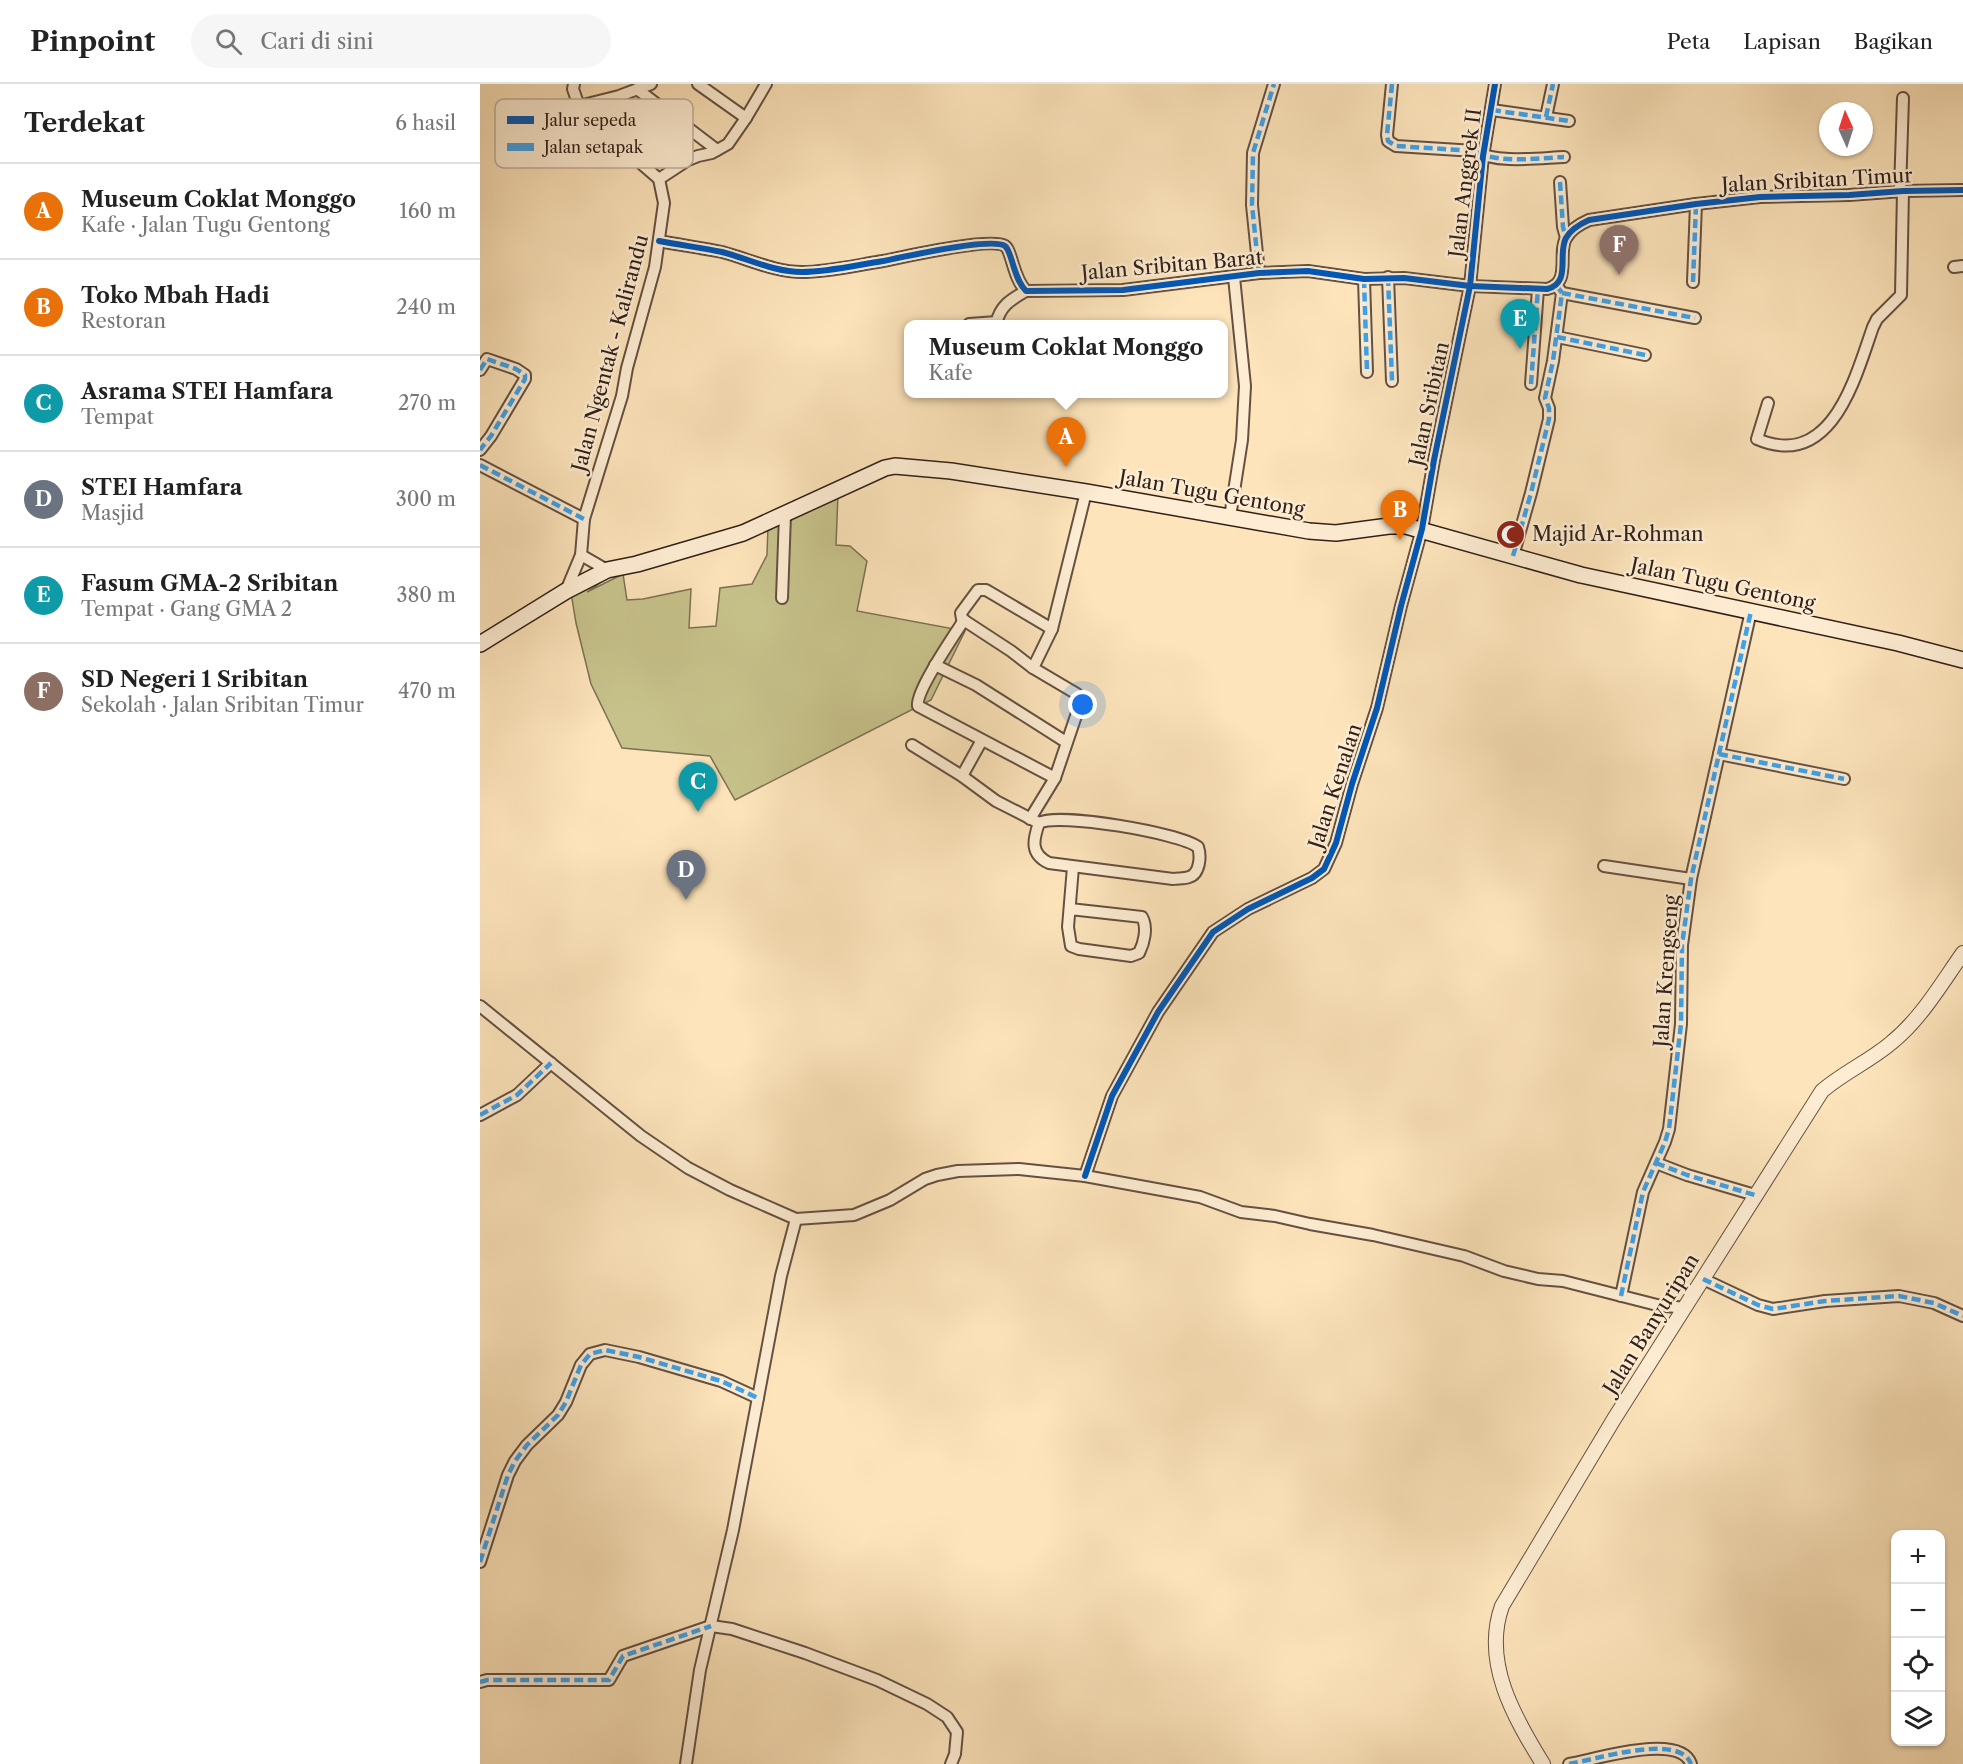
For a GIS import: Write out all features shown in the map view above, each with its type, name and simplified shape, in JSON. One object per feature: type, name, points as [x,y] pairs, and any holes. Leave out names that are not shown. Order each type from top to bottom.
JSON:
[{"type":"main road","name":"Jalan Tugu Gentong","points":[[480,644],[566,591],[607,570],[637,564],[743,533],[885,468],[896,466],[951,471],[1086,492],[1309,531],[1336,533],[1389,526],[1422,529],[1581,574],[1898,643],[1963,660]]},
{"type":"street","points":[[574,84],[573,89],[577,99]]},
{"type":"street","points":[[603,99],[651,84]]},
{"type":"street","points":[[698,84],[746,118]]},
{"type":"street","points":[[693,158],[728,144],[766,84]]},
{"type":"street","points":[[1259,273],[1252,206],[1253,153],[1274,84]]},
{"type":"street","points":[[1392,84],[1387,126],[1388,141],[1396,146],[1475,151],[1483,156],[1503,158],[1564,158]]},
{"type":"street","name":"Jalan Anggrek II","points":[[1470,286],[1483,156],[1495,84]]},
{"type":"street","points":[[1546,117],[1553,84]]},
{"type":"street","points":[[637,89],[650,99]]},
{"type":"street","points":[[1768,403],[1757,440],[1783,445],[1804,441],[1822,432],[1846,400],[1877,319],[1901,295],[1903,98]]},
{"type":"street","points":[[1492,110],[1569,121]]},
{"type":"street","points":[[693,132],[717,150]]},
{"type":"street","points":[[646,168],[659,179],[676,168]]},
{"type":"street","name":"Jalan Ngentak - Kalirandu","points":[[566,591],[581,555],[584,519],[622,396],[627,368],[655,267],[664,203],[659,179]]},
{"type":"street","points":[[1513,556],[1549,418],[1545,396],[1557,337],[1559,289],[1566,238],[1563,227],[1560,182]]},
{"type":"street","name":"Jalan Sribitan Timur","points":[[1566,238],[1578,224],[1589,220],[1696,204],[1760,197],[1963,190]]},
{"type":"street","points":[[1693,282],[1696,204]]},
{"type":"street","points":[[659,241],[723,252],[778,269],[803,272],[858,265],[964,246],[998,244],[1005,246],[1009,251],[1016,279],[1026,291],[1009,300],[1001,310],[998,320]]},
{"type":"street","name":"Jalan Sribitan Barat","points":[[1026,291],[1123,290],[1259,273],[1308,271],[1364,279],[1388,277],[1470,286]]},
{"type":"street","points":[[1230,517],[1242,440],[1245,386],[1234,277]]},
{"type":"street","points":[[1388,277],[1392,381]]},
{"type":"street","points":[[1364,279],[1367,372]]},
{"type":"street","points":[[1470,286],[1559,289],[1695,318]]},
{"type":"street","name":"Jalan Sribitan","points":[[1422,529],[1470,286]]},
{"type":"street","points":[[1531,384],[1538,289]]},
{"type":"street","points":[[1557,337],[1645,356]]},
{"type":"street","points":[[480,370],[483,358],[516,369],[525,375],[525,379],[491,436],[480,450]]},
{"type":"street","points":[[1533,358],[1553,361]]},
{"type":"street","points":[[480,465],[584,519]]},
{"type":"street","points":[[1032,668],[1052,629],[1086,492]]},
{"type":"street","points":[[782,598],[785,515]]},
{"type":"street","name":"Jalan Kenalan","points":[[1085,1176],[1112,1096],[1158,1012],[1213,932],[1248,909],[1312,878],[1323,869],[1329,860],[1372,724],[1422,529]]},
{"type":"street","points":[[581,555],[607,570]]},
{"type":"street","points":[[912,745],[962,776],[996,801],[1034,821],[1065,819],[1134,827],[1186,840],[1196,845],[1200,852],[1196,872],[1184,878],[1173,879],[1073,867],[1049,863],[1039,857],[1036,852],[1034,821],[1055,778],[1080,704],[1079,696],[1032,668],[964,620],[961,613],[981,589],[1052,629]]},
{"type":"street","name":"Jalan Krengseng","points":[[1621,1296],[1643,1192],[1665,1142],[1670,1117],[1682,1024],[1682,945],[1691,879],[1751,611]]},
{"type":"street","points":[[964,620],[935,665],[918,699],[918,706],[1055,778]]},
{"type":"street","points":[[935,665],[976,685],[1066,742]]},
{"type":"street","points":[[962,776],[982,740]]},
{"type":"street","points":[[1719,754],[1844,779]]},
{"type":"street","points":[[1604,866],[1691,879]]},
{"type":"street","points":[[1070,909],[1142,917],[1145,922],[1145,932],[1139,953],[1131,956],[1071,946],[1068,936],[1073,867]]},
{"type":"street","name":"Jalan Banyuripan","points":[[1543,1764],[1522,1728],[1499,1677],[1495,1640],[1497,1620],[1502,1606],[1562,1503],[1822,1091],[1834,1080],[1891,1043],[1916,1019],[1963,952]]},
{"type":"street","points":[[480,1006],[641,1136],[688,1168],[729,1190],[796,1219],[854,1215],[890,1200],[925,1179],[958,1171],[1018,1169],[1085,1176],[1200,1197],[1242,1212],[1373,1235],[1464,1257],[1504,1271],[1538,1279],[1563,1281],[1657,1305],[1685,1308]]},
{"type":"street","points":[[480,1115],[517,1095],[551,1063]]},
{"type":"street","points":[[1656,1163],[1687,1175],[1755,1195]]},
{"type":"street","points":[[686,1764],[695,1693],[733,1530],[781,1276],[796,1219]]},
{"type":"street","points":[[1703,1279],[1758,1305],[1773,1309],[1825,1301],[1899,1296],[1934,1303],[1963,1316]]},
{"type":"street","points":[[480,1562],[508,1475],[515,1461],[527,1445],[558,1415],[566,1402],[581,1365],[590,1354],[605,1350],[639,1357],[721,1381],[758,1398]]},
{"type":"street","points":[[480,1682],[487,1680],[609,1680],[623,1656],[711,1626],[732,1629],[850,1669],[938,1710],[947,1717],[957,1732],[955,1754],[951,1764]]},
{"type":"street","points":[[1569,1764],[1612,1754],[1658,1749],[1683,1753],[1691,1764]]},
{"type":"shaded area","points":[[838,494],[836,545],[850,546],[867,561],[857,611],[965,631],[931,700],[735,800],[710,756],[622,748],[591,684],[571,593],[613,574],[587,592],[623,574],[627,600],[691,589],[689,628],[716,626],[720,588],[752,584],[767,555],[768,525]]},
{"type":"marked path","points":[[1259,273],[1252,205],[1253,153],[1274,84]]},
{"type":"marked path","points":[[1392,84],[1387,135],[1388,141],[1396,146],[1475,151],[1494,158],[1506,159],[1564,157]]},
{"type":"marked path","points":[[1546,117],[1553,84]]},
{"type":"marked path","points":[[1492,110],[1569,121]]},
{"type":"marked path","points":[[1560,182],[1563,227],[1566,238]]},
{"type":"marked path","points":[[1693,282],[1696,204]]},
{"type":"marked path","points":[[1388,277],[1392,381]]},
{"type":"marked path","points":[[1364,279],[1367,372]]},
{"type":"marked path","points":[[1513,556],[1549,419],[1549,408],[1545,398],[1553,361],[1562,293],[1556,285]]},
{"type":"marked path","points":[[1531,384],[1538,289]]},
{"type":"marked path","points":[[1562,293],[1695,318]]},
{"type":"marked path","points":[[1557,337],[1645,355]]},
{"type":"marked path","points":[[480,370],[487,359],[516,369],[525,375],[525,379],[491,436],[480,450]]},
{"type":"marked path","points":[[480,465],[584,519]]},
{"type":"marked path","points":[[1621,1296],[1643,1192],[1669,1129],[1681,1024],[1682,945],[1691,879],[1751,611]]},
{"type":"marked path","points":[[1719,754],[1844,779]]},
{"type":"marked path","points":[[480,1115],[517,1095],[551,1063]]},
{"type":"marked path","points":[[1656,1163],[1687,1175],[1755,1195]]},
{"type":"marked path","points":[[1703,1279],[1758,1305],[1773,1309],[1825,1301],[1899,1296],[1934,1303],[1963,1316]]},
{"type":"marked path","points":[[480,1562],[508,1475],[515,1461],[527,1445],[558,1415],[566,1402],[581,1365],[590,1354],[605,1350],[639,1357],[721,1381],[758,1398]]},
{"type":"marked path","points":[[480,1682],[487,1680],[609,1680],[623,1656],[711,1626]]},
{"type":"marked path","points":[[1569,1764],[1635,1750],[1654,1749],[1671,1750],[1684,1755],[1691,1764]]},
{"type":"cycle path","points":[[1085,1176],[1112,1096],[1158,1012],[1213,932],[1248,909],[1312,878],[1324,869],[1336,843],[1352,784],[1377,708],[1422,529],[1470,286],[1483,156],[1495,84]]},
{"type":"cycle path","points":[[659,241],[722,252],[772,268],[802,272],[842,268],[966,246],[997,244],[1007,249],[1018,279],[1026,291],[1123,290],[1259,273],[1308,271],[1364,279],[1404,278],[1470,286],[1547,289],[1555,286],[1562,274],[1566,238],[1576,227],[1589,220],[1760,197],[1963,190]]},
{"type":"place","name":"SD Negeri 1 Sribitan","points":[[1619,275]]},
{"type":"place","name":"Fasum GMA-2 Sribitan","points":[[1520,349]]},
{"type":"place","name":"Museum Coklat Monggo","points":[[1066,467]]},
{"type":"place","name":"Majid Ar-Rohman","points":[[1511,534]]},
{"type":"place","name":"Toko Mbah Hadi","points":[[1400,540]]},
{"type":"place","name":"Asrama STEI Hamfara","points":[[698,812]]},
{"type":"place","name":"STEI Hamfara","points":[[686,900]]}]
